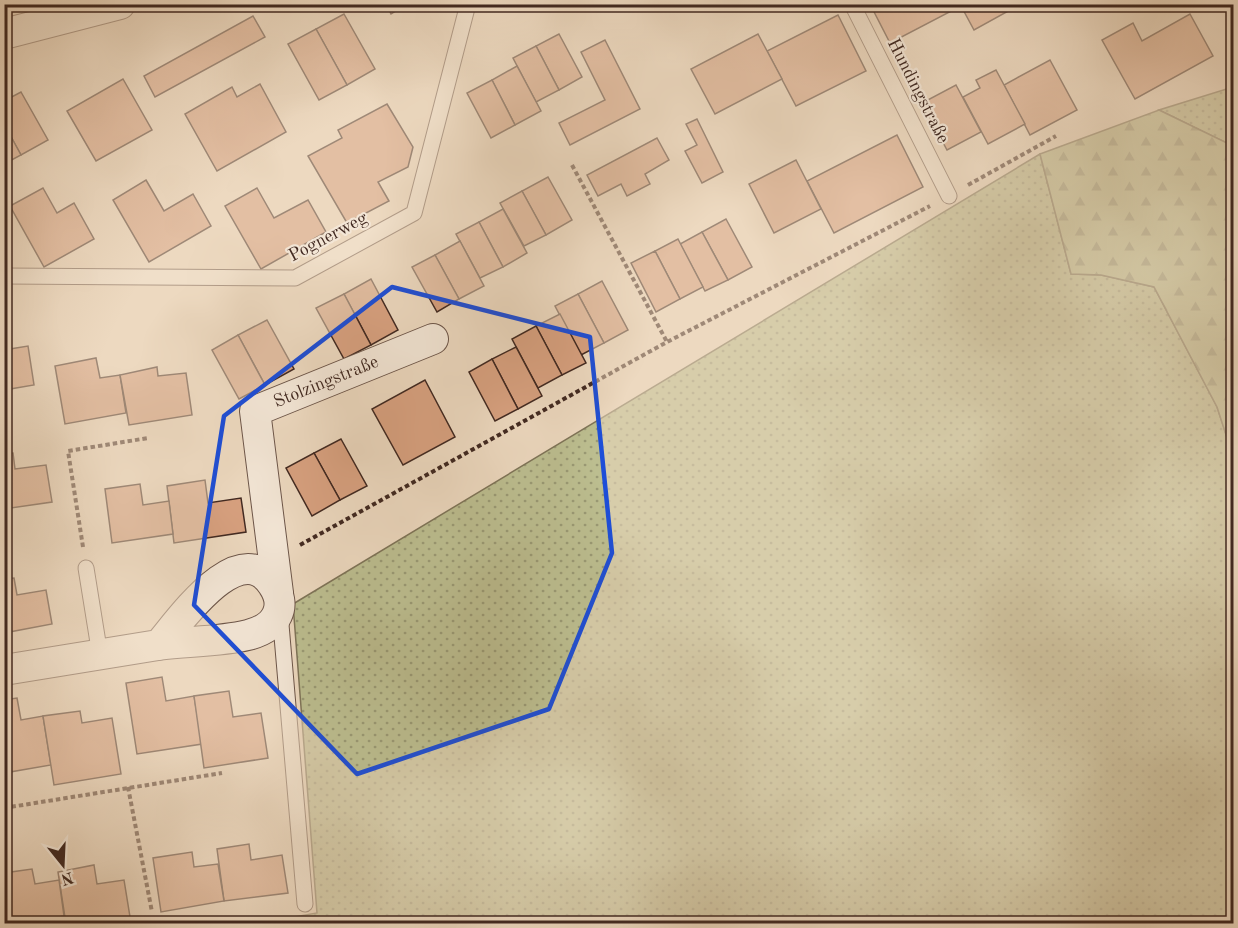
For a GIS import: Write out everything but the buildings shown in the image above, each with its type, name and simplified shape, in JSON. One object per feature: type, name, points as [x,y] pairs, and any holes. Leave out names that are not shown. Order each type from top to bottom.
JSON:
[{"type":"street","points":[[4,34],[120,4]]},
{"type":"street","name":"Stolzingstraße","points":[[279,602],[255,411],[433,339]]},
{"type":"street","points":[[4,670],[159,645],[249,634],[274,621],[279,602],[269,579],[256,572],[239,570],[224,576],[204,594],[159,645]]},
{"type":"lane","name":"Pognerweg","points":[[4,276],[295,278],[414,213],[468,4]]},
{"type":"lane","name":"Hundingstraße","points":[[852,4],[949,196]]},
{"type":"lane","points":[[86,568],[100,655]]},
{"type":"lane","points":[[279,602],[305,904]]},
{"type":"path","points":[[273,558],[304,544],[667,342],[949,196],[1056,136]]},
{"type":"path","points":[[572,165],[667,342]]},
{"type":"path","points":[[86,568],[68,451],[148,438]]},
{"type":"path","points":[[4,808],[222,773]]},
{"type":"path","points":[[128,787],[152,912]]},
{"type":"highlighted area","points":[[392,287],[590,337],[612,553],[549,709],[357,774],[194,605],[224,416]]},
{"type":"green space","points":[[1233,87],[1233,154],[1227,143],[1159,110]]},
{"type":"green space","points":[[1159,110],[1227,143],[1233,154],[1233,456],[1217,407],[1154,287],[1101,275],[1071,274],[1040,154]]},
{"type":"green space","points":[[1040,154],[1071,274],[1101,275],[1154,287],[1217,407],[1233,456],[1233,923],[255,924],[317,913],[293,604]]}]
